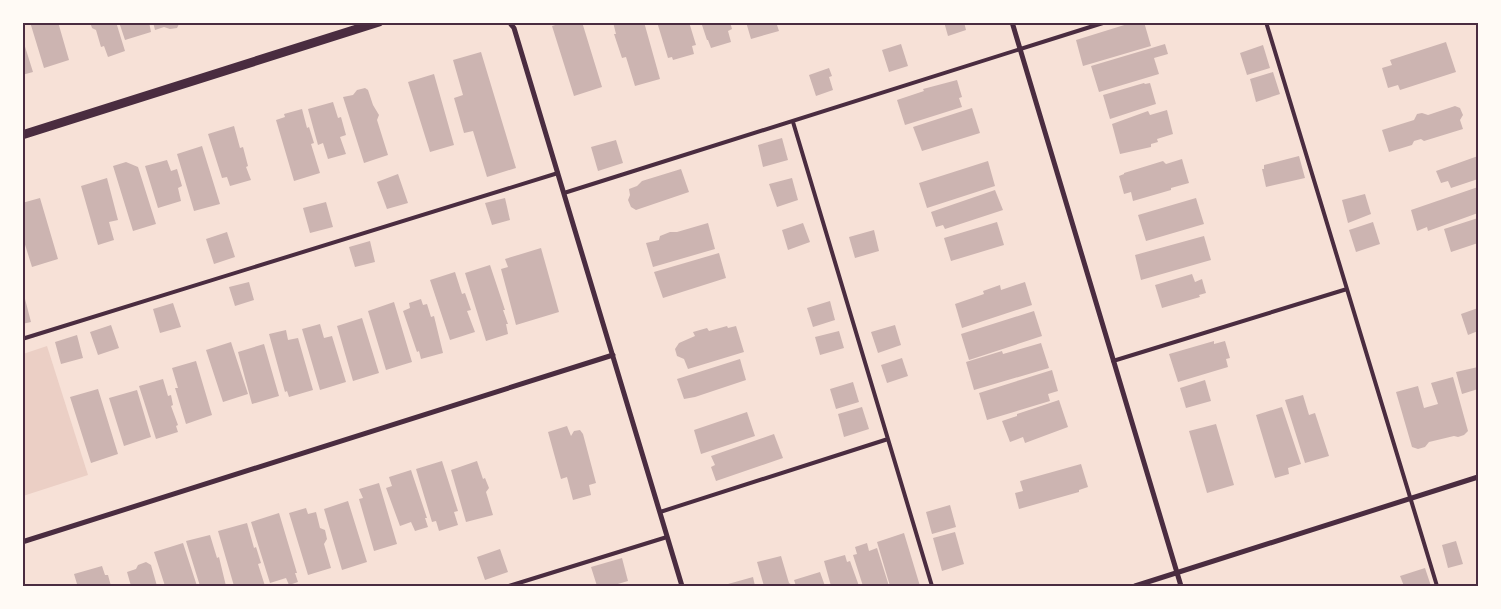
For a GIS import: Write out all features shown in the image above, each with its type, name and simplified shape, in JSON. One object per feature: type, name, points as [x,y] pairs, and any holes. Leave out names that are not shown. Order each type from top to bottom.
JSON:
[{"type":"street","points":[[22,135],[379,22]]},
{"type":"street","points":[[509,22],[514,28],[682,586]]},
{"type":"street","points":[[1012,22],[1181,586]]},
{"type":"street","points":[[22,542],[613,356]]},
{"type":"street","points":[[1135,586],[1478,477]]},
{"type":"lane","points":[[564,193],[1106,22]]},
{"type":"lane","points":[[1266,22],[1437,586]]},
{"type":"lane","points":[[793,122],[932,586]]},
{"type":"lane","points":[[22,339],[558,173]]},
{"type":"lane","points":[[1113,361],[1347,288]]},
{"type":"lane","points":[[660,512],[888,439]]},
{"type":"lane","points":[[509,586],[667,537]]},
{"type":"shaded area","points":[[47,346],[88,475],[23,496],[23,354]]},
{"type":"building","points":[[30,22],[58,22],[69,60],[44,68]]},
{"type":"building","points":[[90,22],[116,22],[125,51],[108,57],[104,46],[101,47],[96,30],[92,28]]},
{"type":"building","points":[[119,22],[149,22],[151,32],[125,40]]},
{"type":"building","points":[[153,22],[180,22],[177,28],[170,29],[164,27],[155,30]]},
{"type":"building","points":[[565,22],[582,22],[602,87],[574,96],[552,26]]},
{"type":"building","points":[[613,22],[644,22],[660,79],[635,86],[626,57],[622,58],[614,34],[616,34]]},
{"type":"building","points":[[657,22],[689,22],[696,45],[692,46],[694,54],[673,60],[672,57],[668,58]]},
{"type":"building","points":[[701,22],[730,22],[732,29],[728,31],[731,42],[711,48]]},
{"type":"building","points":[[746,22],[776,22],[779,31],[751,39]]},
{"type":"building","points":[[944,22],[964,22],[966,30],[948,36]]},
{"type":"building","points":[[1134,22],[1144,22],[1151,46],[1083,66],[1076,40]]},
{"type":"building","points":[[22,37],[33,72],[22,75]]},
{"type":"building","points":[[1446,42],[1456,72],[1400,90],[1398,85],[1388,88],[1382,68],[1392,65],[1390,60]]},
{"type":"building","points":[[901,44],[908,66],[889,72],[882,50]]},
{"type":"building","points":[[1165,44],[1168,54],[1154,58],[1159,74],[1099,92],[1091,66]]},
{"type":"building","points":[[1263,45],[1270,68],[1247,75],[1240,53]]},
{"type":"building","points":[[481,52],[516,168],[487,177],[473,131],[464,133],[454,98],[463,95],[453,60]]},
{"type":"building","points":[[829,68],[832,76],[829,77],[833,90],[816,96],[809,75]]},
{"type":"building","points":[[1273,72],[1280,94],[1256,102],[1250,79]]},
{"type":"building","points":[[434,74],[454,145],[430,152],[408,82]]},
{"type":"building","points":[[957,80],[962,97],[959,98],[962,107],[905,125],[897,100],[924,91],[923,89]]},
{"type":"building","points":[[1150,83],[1156,104],[1110,119],[1103,95]]},
{"type":"building","points":[[365,88],[368,90],[379,115],[377,120],[388,155],[364,163],[343,97],[353,95],[357,90]]},
{"type":"building","points":[[333,102],[338,118],[341,117],[346,135],[340,137],[346,154],[328,159],[323,143],[318,145],[308,109]]},
{"type":"building","points":[[1455,106],[1460,108],[1463,115],[1460,120],[1463,129],[1424,141],[1421,139],[1414,141],[1412,145],[1389,152],[1382,130],[1414,120],[1417,114],[1428,115]]},
{"type":"building","points":[[972,108],[980,133],[922,151],[913,127]]},
{"type":"building","points":[[302,109],[307,128],[309,127],[314,143],[311,144],[320,173],[294,181],[276,120],[285,117],[284,114]]},
{"type":"building","points":[[1167,110],[1173,134],[1157,139],[1158,142],[1151,144],[1151,147],[1120,154],[1112,124],[1148,111],[1150,115]]},
{"type":"building","points":[[234,126],[240,148],[243,147],[248,166],[246,167],[251,180],[230,186],[227,177],[222,178],[208,134]]},
{"type":"building","points":[[782,138],[788,160],[763,167],[758,145]]},
{"type":"building","points":[[616,140],[623,163],[598,171],[591,147]]},
{"type":"building","points":[[202,146],[220,204],[194,211],[177,154]]},
{"type":"building","points":[[1299,156],[1305,178],[1266,187],[1262,169],[1264,169],[1264,165]]},
{"type":"building","points":[[1478,156],[1478,179],[1451,188],[1448,181],[1441,183],[1436,171]]},
{"type":"building","points":[[1182,159],[1189,183],[1133,201],[1131,192],[1124,194],[1119,176],[1163,161],[1166,164]]},
{"type":"building","points":[[167,160],[171,171],[177,169],[182,186],[178,188],[181,201],[158,208],[145,166]]},
{"type":"building","points":[[988,161],[995,186],[927,208],[919,183]]},
{"type":"building","points":[[126,162],[138,167],[156,224],[133,231],[113,166]]},
{"type":"building","points":[[681,169],[689,192],[636,210],[631,207],[628,200],[630,195],[629,189],[637,186],[642,181]]},
{"type":"building","points":[[398,174],[408,203],[387,209],[377,182]]},
{"type":"building","points":[[107,178],[118,220],[109,222],[114,240],[98,245],[81,186]]},
{"type":"building","points":[[792,178],[798,200],[777,207],[769,184]]},
{"type":"building","points":[[1478,187],[1478,213],[1428,231],[1427,227],[1417,231],[1411,210]]},
{"type":"building","points":[[995,190],[1003,210],[945,229],[943,225],[936,227],[931,212]]},
{"type":"building","points":[[1365,194],[1371,214],[1348,223],[1342,200]]},
{"type":"building","points":[[40,198],[58,259],[32,267],[22,235],[22,203]]},
{"type":"building","points":[[505,198],[510,220],[492,225],[485,203]]},
{"type":"building","points":[[1196,198],[1204,224],[1146,241],[1138,215]]},
{"type":"building","points":[[326,202],[333,227],[310,233],[303,208]]},
{"type":"building","points":[[1478,218],[1478,243],[1451,252],[1444,229]]},
{"type":"building","points":[[997,222],[1004,245],[951,261],[944,238]]},
{"type":"building","points":[[1373,222],[1380,244],[1356,252],[1349,230]]},
{"type":"building","points":[[708,223],[715,249],[653,267],[646,243],[659,240],[660,236],[670,232],[677,232]]},
{"type":"building","points":[[803,223],[810,242],[788,250],[782,230]]},
{"type":"building","points":[[874,230],[879,251],[855,258],[849,237]]},
{"type":"building","points":[[227,232],[235,257],[214,264],[206,239]]},
{"type":"building","points":[[1204,236],[1211,260],[1141,280],[1135,255]]},
{"type":"building","points":[[370,241],[375,262],[355,267],[349,247]]},
{"type":"building","points":[[541,248],[559,312],[516,325],[501,269],[508,267],[505,259]]},
{"type":"building","points":[[719,253],[726,278],[663,298],[654,272]]},
{"type":"building","points":[[490,265],[505,310],[503,310],[508,324],[506,324],[508,334],[486,341],[465,273]]},
{"type":"building","points":[[455,272],[462,294],[465,293],[471,310],[467,311],[475,332],[450,340],[430,280]]},
{"type":"building","points":[[1192,274],[1195,282],[1202,279],[1206,293],[1199,295],[1200,297],[1162,308],[1155,285]]},
{"type":"building","points":[[249,282],[254,300],[235,306],[229,287]]},
{"type":"building","points":[[1025,282],[1032,305],[962,328],[955,304],[984,294],[983,291],[1000,285],[1001,290]]},
{"type":"building","points":[[25,299],[31,322],[22,324],[22,300]]},
{"type":"building","points":[[421,299],[423,305],[427,304],[431,317],[434,316],[443,353],[421,359],[403,311],[410,308],[409,303]]},
{"type":"building","points":[[830,301],[835,320],[813,327],[807,308]]},
{"type":"building","points":[[394,302],[412,362],[386,370],[368,311]]},
{"type":"building","points":[[173,303],[181,327],[160,333],[153,309]]},
{"type":"building","points":[[1478,308],[1478,331],[1468,335],[1461,314]]},
{"type":"building","points":[[1034,311],[1042,336],[969,360],[961,334]]},
{"type":"building","points":[[362,318],[379,373],[353,381],[337,326]]},
{"type":"building","points":[[320,324],[324,338],[332,336],[346,382],[320,390],[302,329]]},
{"type":"building","points":[[111,325],[119,348],[98,355],[90,332]]},
{"type":"building","points":[[895,325],[901,345],[878,353],[871,332]]},
{"type":"building","points":[[727,326],[728,328],[736,326],[744,352],[688,369],[684,359],[677,356],[675,349],[679,343],[695,336],[693,332],[707,328],[709,331]]},
{"type":"building","points":[[286,330],[288,340],[298,338],[313,390],[289,397],[287,391],[285,392],[269,334]]},
{"type":"building","points":[[839,331],[844,348],[820,355],[815,337]]},
{"type":"building","points":[[77,335],[83,358],[61,364],[55,342]]},
{"type":"building","points":[[1214,341],[1214,344],[1225,341],[1230,358],[1226,359],[1228,367],[1178,382],[1169,354]]},
{"type":"building","points":[[231,342],[248,394],[223,402],[206,350]]},
{"type":"building","points":[[1041,343],[1049,368],[974,390],[966,362],[1002,351],[1003,354]]},
{"type":"building","points":[[264,344],[279,396],[252,404],[238,352]]},
{"type":"building","points":[[902,358],[908,376],[887,383],[881,365]]},
{"type":"building","points":[[740,359],[746,380],[684,399],[677,379]]},
{"type":"building","points":[[196,361],[212,415],[186,424],[175,388],[178,388],[172,368]]},
{"type":"building","points":[[1478,367],[1478,389],[1462,394],[1456,372]]},
{"type":"building","points":[[1052,370],[1058,391],[1048,394],[1050,401],[987,420],[979,393]]},
{"type":"building","points":[[1453,377],[1468,431],[1458,437],[1454,436],[1429,442],[1425,447],[1418,449],[1412,447],[1396,392],[1418,386],[1424,408],[1438,404],[1431,383]]},
{"type":"building","points":[[163,379],[168,396],[171,395],[173,405],[171,406],[178,425],[176,426],[178,432],[156,439],[139,386]]},
{"type":"building","points":[[1205,380],[1211,401],[1186,408],[1180,388]]},
{"type":"building","points":[[853,382],[859,402],[836,409],[830,389]]},
{"type":"building","points":[[98,389],[118,454],[91,463],[70,397]]},
{"type":"building","points":[[137,390],[151,437],[124,446],[109,398]]},
{"type":"building","points":[[1303,395],[1309,415],[1315,413],[1329,456],[1305,463],[1285,400]]},
{"type":"building","points":[[1059,400],[1068,427],[1025,443],[1023,437],[1010,442],[1002,421]]},
{"type":"building","points":[[862,407],[869,429],[844,437],[838,414]]},
{"type":"building","points":[[1282,407],[1301,464],[1288,468],[1289,474],[1275,478],[1256,415]]},
{"type":"building","points":[[747,412],[755,436],[701,454],[694,430]]},
{"type":"building","points":[[1216,424],[1234,485],[1207,493],[1189,431]]},
{"type":"building","points":[[567,426],[571,436],[574,431],[580,430],[583,434],[596,483],[589,485],[591,495],[573,500],[567,477],[561,479],[548,432]]},
{"type":"building","points":[[774,434],[783,458],[716,481],[711,467],[715,465],[711,456]]},
{"type":"building","points":[[442,461],[458,511],[454,512],[458,525],[439,531],[436,521],[432,522],[416,469]]},
{"type":"building","points":[[477,461],[483,479],[485,478],[489,488],[486,492],[493,515],[466,522],[451,470]]},
{"type":"building","points":[[1081,464],[1088,487],[1079,490],[1079,492],[1019,509],[1015,493],[1023,491],[1020,481]]},
{"type":"building","points":[[411,470],[427,518],[425,518],[428,527],[415,531],[411,522],[400,526],[386,488],[392,486],[389,477]]},
{"type":"building","points":[[379,483],[397,544],[374,551],[359,499],[363,498],[359,489]]},
{"type":"building","points":[[348,501],[367,562],[342,570],[324,509]]},
{"type":"building","points":[[950,505],[956,527],[932,534],[926,512]]},
{"type":"building","points":[[306,508],[308,514],[316,512],[320,528],[325,530],[327,539],[324,544],[331,568],[308,575],[289,513]]},
{"type":"building","points":[[279,513],[297,573],[295,573],[298,582],[289,585],[286,578],[270,583],[251,522]]},
{"type":"building","points":[[247,523],[254,548],[256,547],[261,563],[258,564],[265,586],[234,586],[218,531]]},
{"type":"building","points":[[955,532],[964,564],[942,571],[933,538]]},
{"type":"building","points":[[904,533],[920,586],[890,586],[877,542]]},
{"type":"building","points":[[210,535],[217,558],[219,557],[226,586],[200,586],[186,541]]},
{"type":"building","points":[[1456,541],[1463,564],[1448,568],[1442,545]]},
{"type":"building","points":[[183,543],[197,586],[165,586],[154,552]]},
{"type":"building","points":[[867,543],[869,551],[877,548],[889,586],[863,586],[853,555],[857,554],[855,547]]},
{"type":"building","points":[[500,549],[508,572],[485,580],[477,557]]},
{"type":"building","points":[[845,555],[847,562],[850,561],[859,586],[831,586],[824,561]]},
{"type":"building","points":[[781,556],[789,583],[794,586],[764,586],[757,562]]},
{"type":"building","points":[[622,558],[628,581],[611,586],[597,586],[591,567]]},
{"type":"building","points":[[146,562],[151,565],[157,586],[131,586],[127,572],[136,569],[138,565]]},
{"type":"building","points":[[102,566],[105,575],[108,575],[111,586],[77,586],[74,574]]},
{"type":"building","points":[[1425,568],[1431,586],[1404,586],[1400,576]]},
{"type":"building","points":[[820,572],[825,586],[796,586],[794,580]]},
{"type":"building","points":[[753,577],[755,586],[729,586],[728,584]]}]
